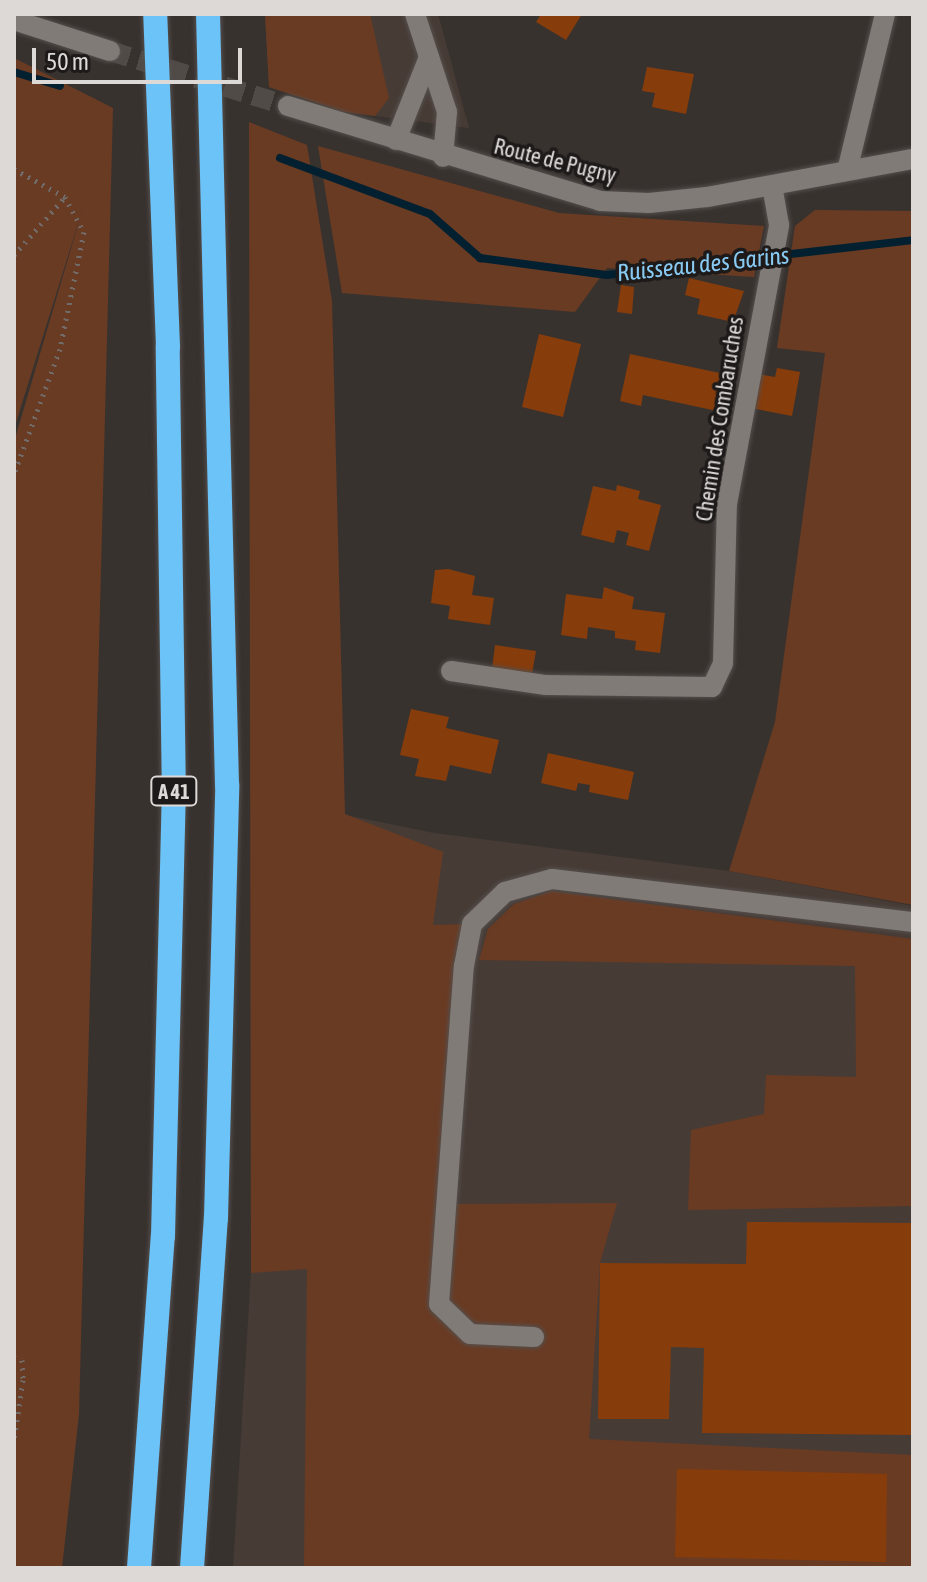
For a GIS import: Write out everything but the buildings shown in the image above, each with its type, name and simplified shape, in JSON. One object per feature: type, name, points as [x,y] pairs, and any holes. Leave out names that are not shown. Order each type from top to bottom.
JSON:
[{"type":"highway","name":"A 41","points":[[139,1568],[163,1236],[174,800],[169,363],[155,14]]},
{"type":"highway","name":"A 41","points":[[192,1568],[216,1218],[227,785],[208,14]]},
{"type":"street","points":[[415,14],[447,112],[443,157]]},
{"type":"street","points":[[848,167],[885,14]]},
{"type":"street","points":[[14,20],[110,51]]},
{"type":"street","points":[[396,140],[429,57]]},
{"type":"street","name":"Route de Pugny","points":[[288,106],[443,157],[600,201],[649,203],[772,186],[848,167],[913,159]]},
{"type":"street","name":"Chemin des Combaruches","points":[[451,671],[546,685],[712,687],[723,663],[727,504],[779,225],[772,186]]},
{"type":"street","points":[[534,1337],[470,1334],[439,1304],[464,966],[472,924],[505,892],[552,879],[913,922]]},
{"type":"path","points":[[14,169],[65,197],[84,232],[76,285],[60,349],[14,474]]},
{"type":"path","points":[[14,255],[65,197]]},
{"type":"path","points":[[14,1358],[22,1360],[23,1380],[14,1440]]},
{"type":"shaded area","points":[[265,14],[438,14],[469,128],[344,112],[269,87]]},
{"type":"shaded area","points":[[265,14],[370,14],[389,98],[375,116],[344,112],[269,87]]},
{"type":"shaded area","points":[[14,58],[113,108],[79,1414],[62,1568],[14,1568],[14,442],[83,208],[14,429]]},
{"type":"shaded area","points":[[249,122],[307,145],[332,301],[345,814],[443,852],[433,925],[472,924],[447,1204],[617,1203],[600,1263],[589,1439],[913,1455],[913,1568],[304,1568],[307,1269],[251,1273]]},
{"type":"shaded area","points":[[318,146],[559,213],[764,226],[754,277],[607,268],[575,312],[342,293]]},
{"type":"shaded area","points":[[815,210],[913,211],[913,905],[729,871],[775,722],[825,353],[777,348],[795,226]]},
{"type":"shaded area","points":[[345,815],[434,833],[729,871],[913,906],[913,1568],[233,1568],[277,844]]},
{"type":"shaded area","points":[[551,891],[913,939],[913,1206],[688,1210],[691,1130],[764,1114],[766,1075],[856,1077],[855,966],[479,960],[488,929],[514,904]]},
{"type":"waterway","name":"Ruisseau des Garins","points":[[14,72],[60,86]]},
{"type":"waterway","name":"Ruisseau des Garins","points":[[280,158],[430,214],[480,258],[607,275],[913,240]]},
{"type":"tunnel","points":[[110,51],[288,106]]}]
